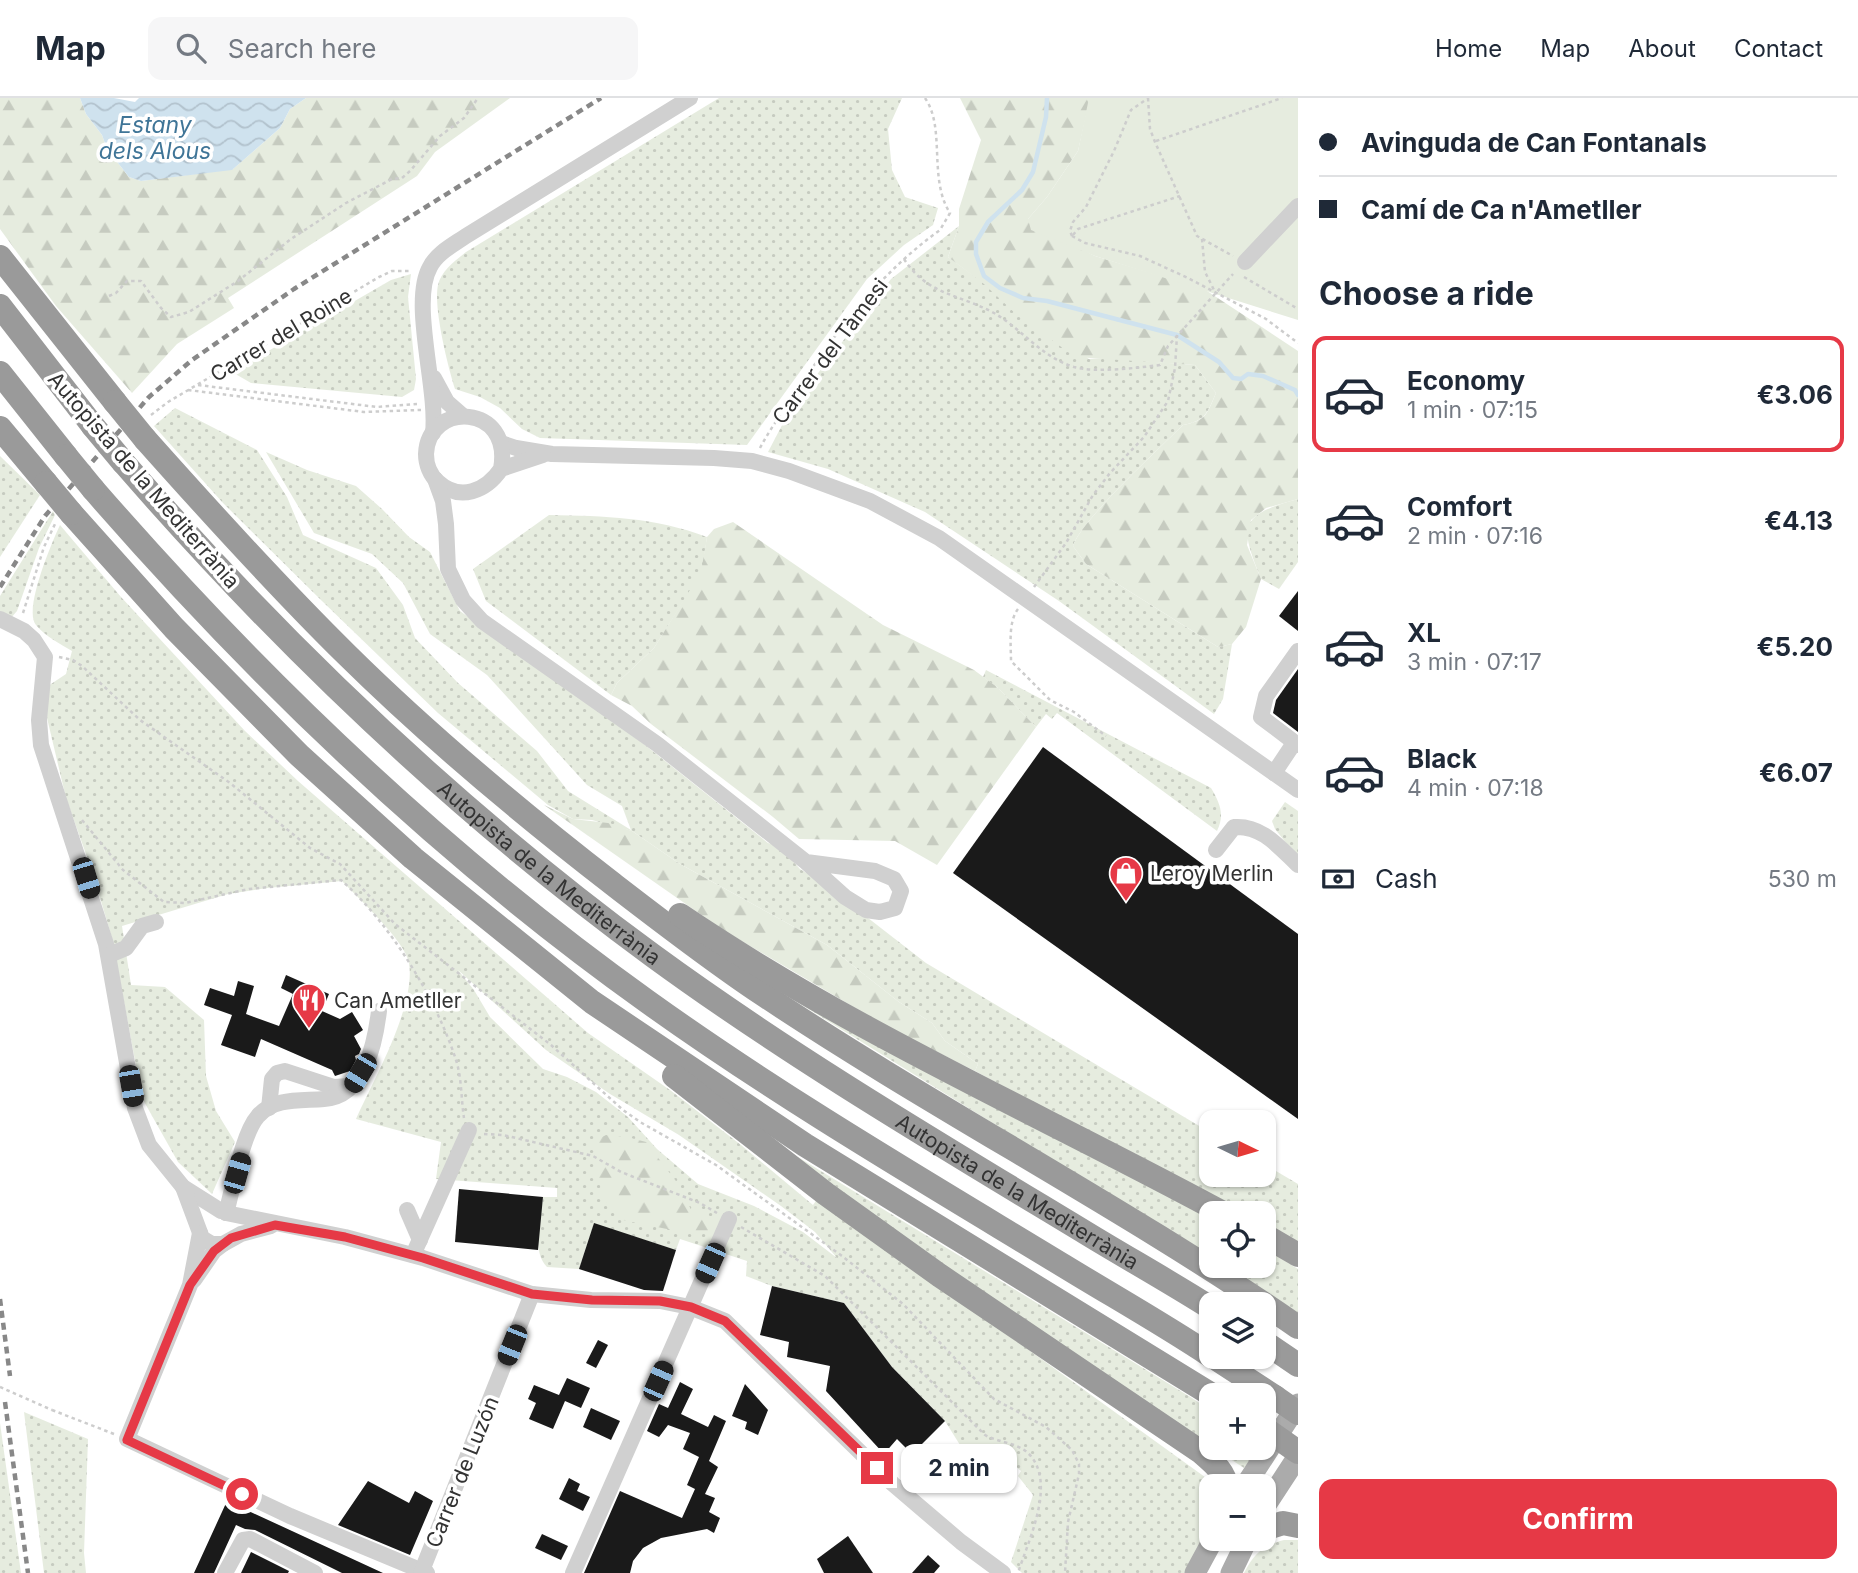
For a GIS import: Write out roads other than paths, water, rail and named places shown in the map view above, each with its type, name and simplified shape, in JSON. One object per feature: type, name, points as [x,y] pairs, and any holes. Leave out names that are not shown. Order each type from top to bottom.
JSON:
[{"type":"highway","points":[[0,257],[114,402],[209,512],[320,628],[407,711],[500,793],[634,900],[758,990],[896,1079],[1214,1271],[1298,1327]]},
{"type":"highway","name":"Autopista de la Mediterrània","points":[[0,306],[93,426],[222,574],[347,700],[512,848],[653,956],[784,1046],[1199,1301]]},
{"type":"highway","name":"Autopista de la Mediterrània","points":[[0,373],[93,489],[207,616],[290,702],[394,800],[483,875],[592,961],[705,1041],[819,1116],[1199,1348]]},
{"type":"highway","points":[[0,428],[46,483],[65,515],[290,746],[404,850],[500,929],[592,1002],[784,1132],[1199,1387]]},
{"type":"highway","points":[[500,793],[710,935],[820,1002],[1200,1201]]},
{"type":"highway","points":[[500,929],[601,1019],[826,1194],[992,1311],[1201,1452],[1222,1474]]},
{"type":"highway","points":[[1276,1242],[1298,1255]]},
{"type":"highway","points":[[1276,1350],[1297,1365]]},
{"type":"highway","name":"Autopista de la Mediterrània","points":[[1233,1369],[1286,1401],[1298,1413]]},
{"type":"highway","points":[[1276,1437],[1298,1454]]},
{"type":"highway","points":[[1276,1525],[1283,1523],[1298,1526]]},
{"type":"main road","points":[[1251,1474],[1286,1401]]},
{"type":"main road","points":[[1276,1489],[1298,1454]]},
{"type":"main road","points":[[1195,1573],[1207,1551]]},
{"type":"main road","points":[[1231,1573],[1242,1551]]},
{"type":"street","points":[[433,433],[429,406],[431,373],[423,310],[422,273],[446,249],[690,98]]},
{"type":"street","points":[[1239,268],[1298,205]]},
{"type":"street","points":[[431,373],[447,402],[463,416]]},
{"type":"street","points":[[435,479],[444,488],[457,493],[483,489],[493,480],[500,469],[503,456],[501,443],[486,422],[475,417],[452,418],[441,424],[427,444],[428,467],[443,500],[448,569],[463,600],[482,621],[657,744],[806,862],[824,880],[866,910],[880,912],[895,908],[901,891],[894,879],[875,870],[806,862]]},
{"type":"street","points":[[501,443],[552,454],[752,461],[789,471],[897,513],[939,538],[1026,598],[1298,790]]},
{"type":"street","points":[[500,469],[528,458],[552,454]]},
{"type":"street","points":[[446,524],[470,493]]},
{"type":"street","points":[[1,620],[24,631],[34,640],[45,657],[39,733],[41,746],[109,955],[135,1108],[149,1145],[183,1187],[206,1242],[227,1241],[275,1225]]},
{"type":"street","points":[[1274,773],[1296,744],[1261,718],[1266,696],[1298,651]]},
{"type":"street","points":[[1216,850],[1234,827],[1245,826],[1259,830],[1298,865]]},
{"type":"street","points":[[109,955],[127,948],[142,926],[156,922]]},
{"type":"street","points":[[224,1212],[250,1130],[258,1116],[285,1101],[326,1100],[353,1086],[368,1061],[379,1011]]},
{"type":"street","points":[[269,1108],[272,1079],[285,1071],[334,1087],[353,1086]]},
{"type":"street","points":[[413,1255],[469,1130]]},
{"type":"street","points":[[183,1187],[224,1212],[275,1225],[345,1237],[413,1255],[532,1294],[592,1300],[660,1301],[691,1307],[725,1321],[893,1484],[961,1542],[1003,1573]]},
{"type":"street","points":[[407,1210],[420,1240]]},
{"type":"street","points":[[224,1212],[206,1213],[199,1230],[190,1285],[127,1440],[301,1521],[424,1572]]},
{"type":"street","points":[[190,1285],[214,1251],[227,1241],[234,1227],[224,1212]]},
{"type":"street","points":[[573,1573],[729,1219]]},
{"type":"street","name":"Carrer de Luzón","points":[[424,1572],[532,1294]]},
{"type":"street","points":[[225,1573],[234,1552],[243,1540],[250,1539],[315,1573]]},
{"type":"water","name":"Estany dels Alous","points":[[80,98],[114,98],[135,102],[139,98],[306,98],[290,109],[280,128],[232,170],[141,181],[129,177],[107,149],[102,135],[86,114]]},
{"type":"waterway","points":[[1047,98],[1046,117],[1033,172],[1022,190],[988,222],[976,242],[976,254],[984,276],[1000,288],[1023,298],[1047,301],[1177,335],[1219,362],[1233,378],[1241,379],[1248,374],[1263,376],[1295,390],[1298,395]]},
{"type":"railway","points":[[0,587],[45,516],[149,397],[192,360],[294,289],[601,98]]},
{"type":"railway","points":[[0,1299],[10,1376]]},
{"type":"railway","points":[[5,1402],[28,1573]]},
{"type":"place","name":"Leroy Merlin","points":[[1126,903]]},
{"type":"place","name":"Can Ametller","points":[[309,1030]]}]
